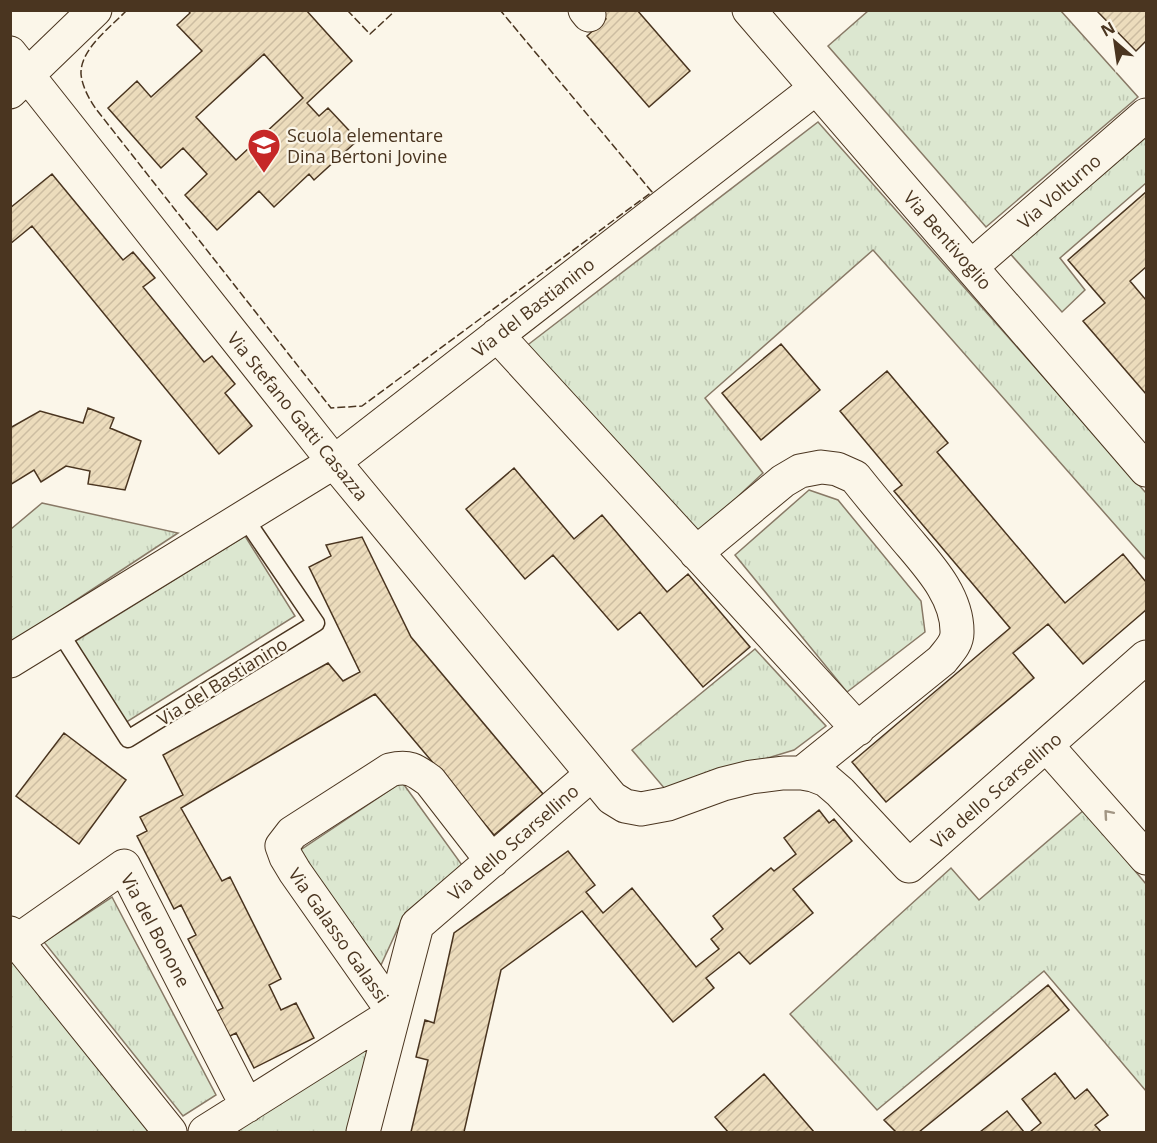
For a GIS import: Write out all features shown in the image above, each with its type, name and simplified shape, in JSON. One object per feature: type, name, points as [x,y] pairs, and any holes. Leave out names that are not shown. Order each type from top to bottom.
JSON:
[{"type":"street","points":[[16,73],[94,10]]},
{"type":"street","name":"Via Bentivoglio","points":[[749,10],[1146,470]]},
{"type":"street","name":"Via Stefano Gatti Casazza","points":[[16,73],[592,774]]},
{"type":"street","name":"Via del Bastianino","points":[[10,661],[334,462],[816,88]]},
{"type":"street","name":"Via Volturno","points":[[971,267],[1146,115]]},
{"type":"street","points":[[497,335],[858,729]]},
{"type":"street","points":[[696,553],[783,481],[800,471],[821,467],[837,469],[855,477],[938,578],[950,599],[956,617],[957,635],[952,648],[942,660],[802,772]]},
{"type":"street","name":"Via dello Scarsellino","points":[[363,1132],[417,925],[592,774],[612,798],[626,806],[641,809],[668,804],[723,784],[752,777],[802,772],[813,775],[826,780],[840,792],[909,866],[1146,657]]},
{"type":"street","points":[[1047,746],[1146,858]]},
{"type":"street","name":"Via Galasso Galassi","points":[[394,1013],[295,872],[282,846],[292,833],[390,770],[402,767],[417,771],[430,781],[492,861]]},
{"type":"street","name":"Via del Bonone","points":[[170,1132],[14,937],[124,866],[247,1106]]},
{"type":"street","points":[[205,1132],[394,1013]]},
{"type":"lane","name":"Via del Bastianino","points":[[59,631],[128,739],[316,623],[244,518]]},
{"type":"green space","points":[[868,11],[1061,11],[1138,97],[986,227],[828,46]]},
{"type":"green space","points":[[818,122],[1146,493],[1146,560],[873,250],[705,398],[763,473],[697,535],[525,347]]},
{"type":"green space","points":[[1146,133],[1146,183],[1060,258],[1085,290],[1062,312],[1006,249]]},
{"type":"green space","points":[[809,490],[838,500],[921,601],[925,632],[847,692],[735,555]]},
{"type":"green space","points":[[42,503],[178,533],[11,643],[11,529]]},
{"type":"green space","points":[[245,536],[295,616],[125,723],[74,642]]},
{"type":"green space","points":[[755,649],[826,726],[794,750],[665,789],[632,750]]},
{"type":"green space","points":[[402,782],[462,865],[405,913],[381,965],[299,851]]},
{"type":"green space","points":[[1084,810],[1146,884],[1146,1091],[1044,971],[877,1110],[790,1014],[951,868],[979,900]]},
{"type":"green space","points":[[112,897],[216,1095],[183,1116],[44,942]]},
{"type":"green space","points":[[11,950],[154,1132],[11,1132]]},
{"type":"green space","points":[[375,1043],[347,1132],[230,1132]]},
{"type":"building","points":[[188,10],[306,10],[352,61],[307,103],[319,116],[328,108],[358,140],[314,180],[309,174],[274,207],[259,191],[217,230],[185,195],[207,174],[183,148],[161,168],[108,108],[137,81],[151,97],[202,51],[177,25],[190,13]],"holes":[[[264,54],[303,98],[236,160],[196,117]]]},
{"type":"building","points":[[599,10],[637,10],[690,71],[649,107],[587,36],[606,19]]},
{"type":"building","points":[[1096,10],[1146,10],[1146,41],[1136,51]]},
{"type":"building","points":[[52,174],[123,260],[133,252],[155,278],[143,287],[204,362],[212,356],[235,384],[225,393],[252,426],[219,454],[32,226],[10,244],[10,208]]},
{"type":"building","points":[[1146,192],[1146,267],[1130,281],[1146,300],[1146,394],[1083,321],[1105,303],[1068,260]]},
{"type":"building","points":[[781,344],[820,390],[761,440],[722,393]]},
{"type":"building","points":[[887,371],[948,443],[937,452],[1065,603],[1123,554],[1146,582],[1146,610],[1083,664],[1048,624],[1013,653],[1034,678],[886,802],[852,762],[1010,628],[894,491],[902,485],[840,411]]},
{"type":"building","points":[[88,408],[114,418],[110,428],[141,441],[125,490],[88,484],[90,471],[66,466],[41,482],[34,470],[10,485],[10,428],[40,411],[83,423]]},
{"type":"building","points":[[514,468],[574,539],[602,515],[667,592],[688,574],[750,647],[703,687],[640,612],[618,630],[553,555],[525,579],[466,509]]},
{"type":"building","points":[[362,537],[411,637],[543,794],[494,835],[375,694],[181,808],[222,881],[230,877],[281,979],[269,985],[281,1010],[296,1003],[314,1038],[254,1068],[236,1033],[228,1037],[215,1012],[223,1008],[188,939],[196,935],[181,905],[174,909],[137,836],[147,831],[140,817],[183,795],[163,755],[328,663],[343,681],[360,672],[309,567],[331,556],[326,545]]},
{"type":"building","points":[[64,733],[126,780],[79,844],[16,796]]},
{"type":"building","points":[[819,810],[829,823],[834,819],[852,841],[793,889],[813,913],[750,964],[739,952],[706,978],[714,988],[673,1022],[582,911],[501,970],[464,1132],[411,1132],[428,1060],[416,1057],[425,1020],[434,1023],[454,933],[568,851],[595,885],[586,892],[603,913],[632,888],[696,967],[719,949],[711,939],[723,929],[713,916],[771,868],[774,871],[796,854],[784,838]]},
{"type":"building","points":[[1048,985],[1069,1010],[919,1132],[896,1132],[884,1120]]},
{"type":"building","points":[[1055,1073],[1075,1099],[1087,1089],[1108,1115],[1095,1125],[1101,1132],[1030,1132],[1041,1123],[1022,1099]]},
{"type":"building","points":[[764,1074],[814,1132],[728,1132],[715,1117]]},
{"type":"building","points":[[1007,1111],[1024,1132],[980,1132]]},
{"type":"fence","points":[[127,10],[98,39],[86,56],[81,74],[88,97],[331,408],[362,406],[652,192],[500,10]]},
{"type":"fence","points":[[347,10],[370,34],[396,10]]},
{"type":"place","name":"Scuola elementare Dina Bertoni Jovine","points":[[264,174]]}]
